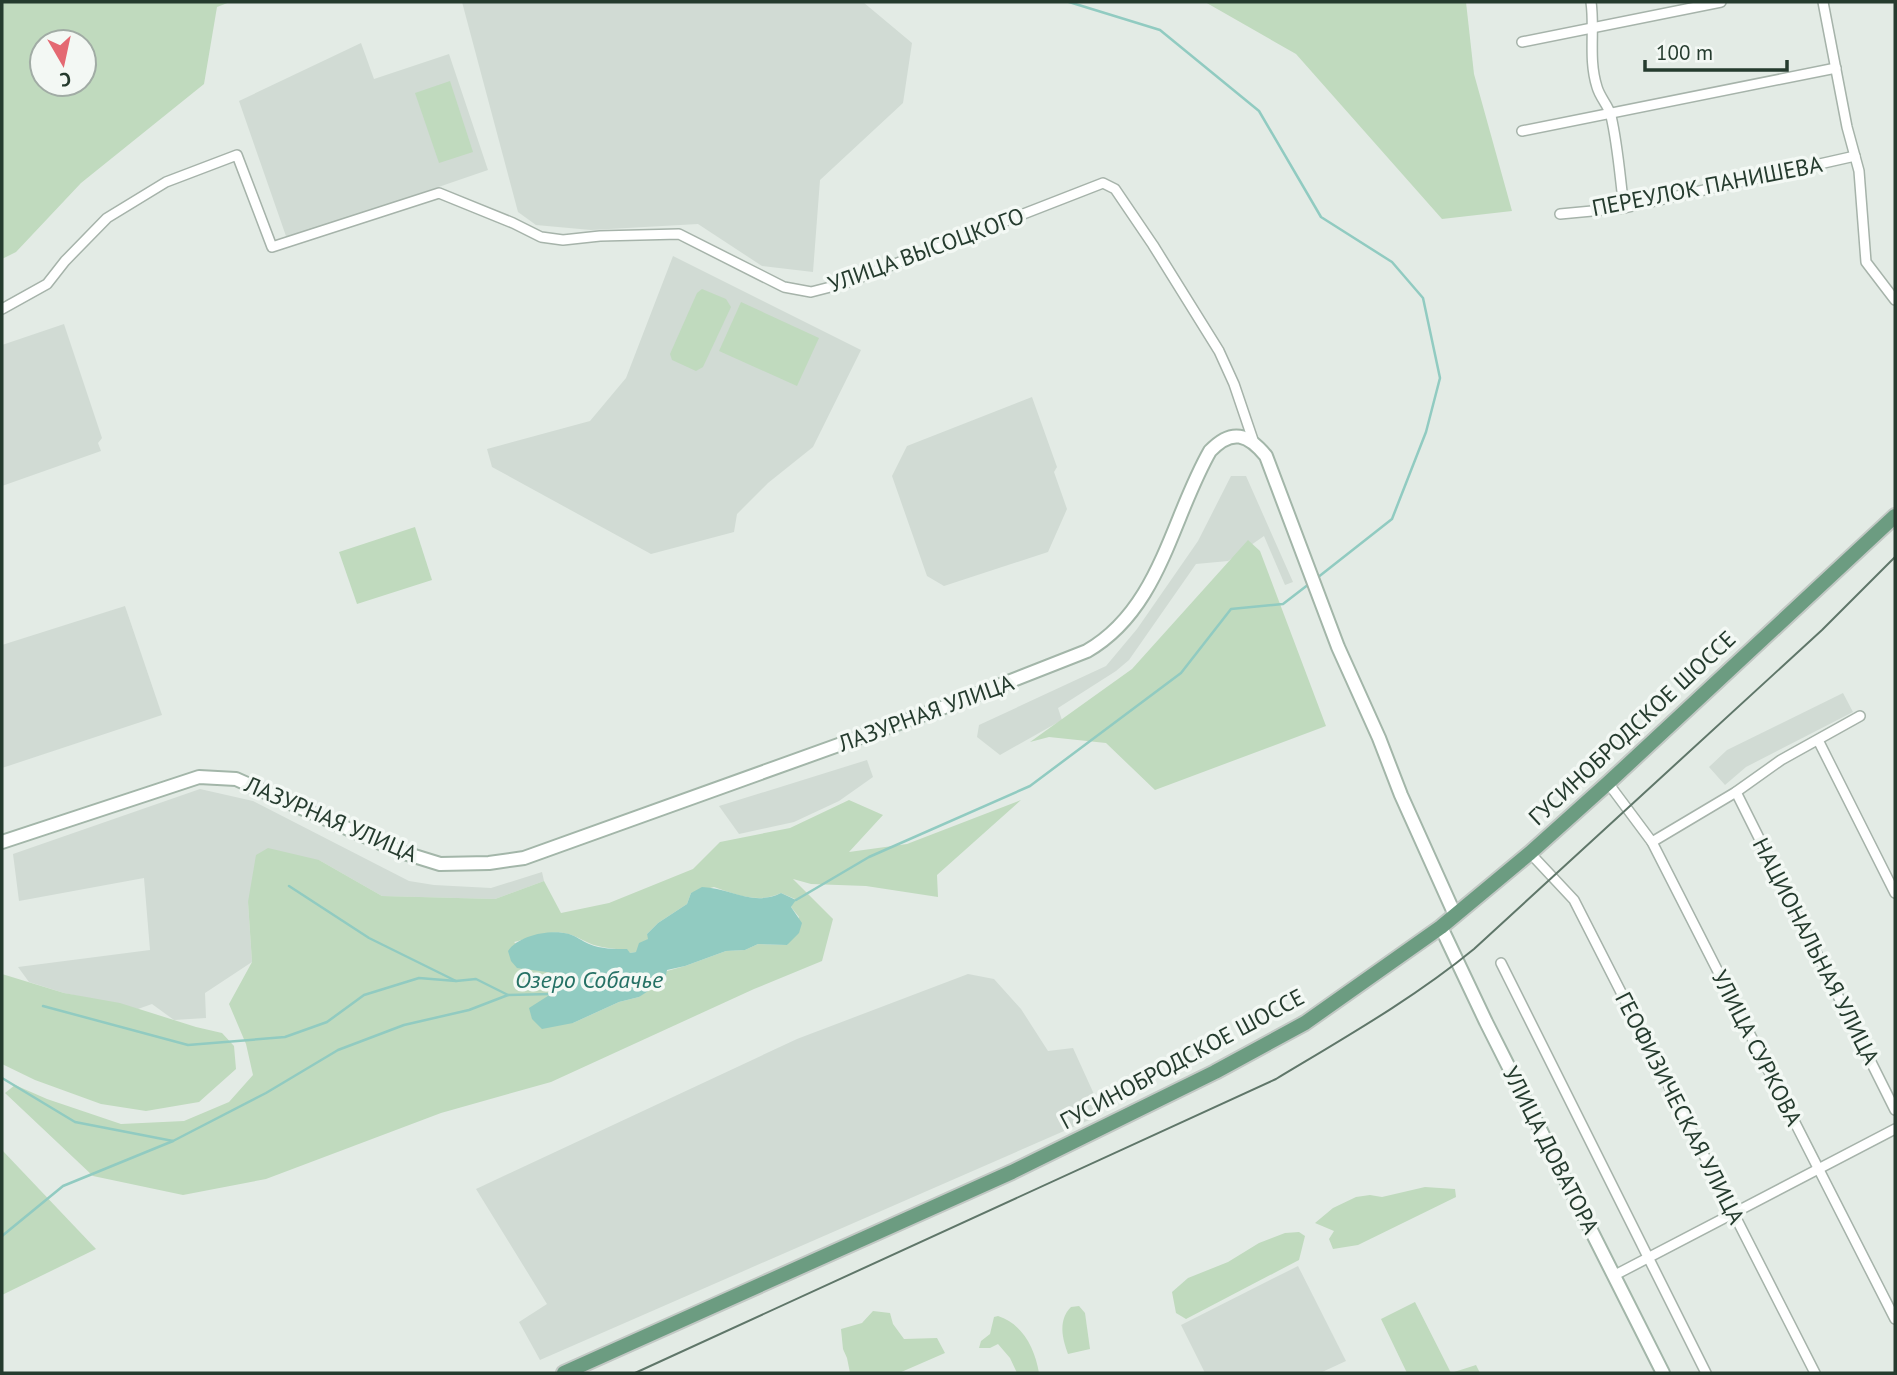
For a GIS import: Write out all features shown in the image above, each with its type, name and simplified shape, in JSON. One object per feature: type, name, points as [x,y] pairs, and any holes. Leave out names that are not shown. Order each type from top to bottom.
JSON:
[{"type":"main road","name":"ГУСИНОБРОДСКОЕ ШОССЕ","points":[[564,1373],[1013,1172],[1215,1072],[1305,1023],[1441,927],[1530,853],[1895,516]]},
{"type":"street","points":[[1591,2],[1594,27],[1591,34],[1597,89],[1611,113],[1624,208]]},
{"type":"street","points":[[1522,42],[1721,2]]},
{"type":"street","points":[[1823,2],[1855,156],[1866,262],[1895,300]]},
{"type":"street","points":[[1522,131],[1836,68]]},
{"type":"street","name":"УЛИЦА ВЫСОЦКОГО","points":[[2,309],[47,284],[65,261],[107,218],[166,182],[237,155],[272,247],[439,193],[541,237],[563,240],[679,234],[784,287],[811,292],[846,284],[1103,183],[1115,189],[1123,200],[1219,351],[1234,384],[1253,440]]},
{"type":"street","name":"ПЕРЕУЛОК ПАНИШЕВА","points":[[1560,214],[1624,208],[1855,156]]},
{"type":"street","name":"ЛАЗУРНАЯ УЛИЦА","points":[[2,842],[199,777],[236,779],[398,851],[440,864],[489,863],[524,858],[947,706],[1087,651],[1107,640],[1124,624],[1141,600],[1210,451],[1220,441],[1240,436],[1253,440]]},
{"type":"street","points":[[1253,440],[1266,456],[1338,647],[1455,915]]},
{"type":"street","points":[[1653,842],[1736,792],[1781,760],[1860,716]]},
{"type":"street","points":[[1818,740],[1895,893]]},
{"type":"street","name":"УЛИЦА СУРКОВА","points":[[1608,783],[1653,842],[1895,1319]]},
{"type":"street","name":"НАЦИОНАЛЬНАЯ УЛИЦА","points":[[1736,792],[1895,1110]]},
{"type":"street","name":"ГЕОФИЗИЧЕСКАЯ УЛИЦА","points":[[1530,853],[1574,900],[1815,1373]]},
{"type":"street","name":"УЛИЦА ДОВАТОРА","points":[[1441,927],[1663,1373]]},
{"type":"street","points":[[1501,963],[1706,1373]]},
{"type":"street","points":[[1615,1275],[1895,1129]]},
{"type":"shaded area","points":[[462,2],[863,2],[912,43],[903,103],[820,180],[813,272],[762,266],[698,224],[591,230],[536,225],[518,212]]},
{"type":"shaded area","points":[[361,43],[374,79],[449,54],[488,170],[287,239],[239,101]]},
{"type":"shaded area","points":[[673,256],[861,350],[813,447],[768,483],[737,514],[734,532],[651,554],[492,467],[487,449],[590,421],[626,378]]},
{"type":"shaded area","points":[[64,324],[102,438],[98,443],[101,451],[2,486],[2,345]]},
{"type":"shaded area","points":[[1032,397],[1057,467],[1054,472],[1067,509],[1048,552],[944,586],[927,576],[892,476],[907,446]]},
{"type":"shaded area","points":[[1231,476],[1246,476],[1293,582],[1285,585],[1264,536],[1228,561],[1196,564],[1129,660],[1058,708],[1062,720],[1000,755],[977,737],[979,725],[1106,666],[1137,629],[1198,541]]},
{"type":"shaded area","points":[[125,606],[162,715],[2,768],[2,645]]},
{"type":"shaded area","points":[[1843,693],[1853,712],[1746,767],[1725,785],[1709,767],[1727,750]]},
{"type":"shaded area","points":[[867,760],[873,777],[839,801],[794,822],[739,834],[719,806]]},
{"type":"shaded area","points":[[200,789],[253,801],[409,881],[491,888],[542,872],[544,881],[495,899],[382,896],[319,860],[248,902],[252,962],[205,993],[206,1018],[174,1020],[152,1004],[138,1009],[64,993],[29,982],[18,967],[150,950],[144,878],[19,901],[13,854]]},
{"type":"shaded area","points":[[968,974],[994,979],[1021,1009],[1048,1051],[1073,1048],[1103,1114],[540,1360],[519,1322],[547,1304],[476,1189],[797,1039]]},
{"type":"shaded area","points":[[1298,1266],[1346,1361],[1320,1373],[1205,1373],[1181,1325]]},
{"type":"green space","points":[[2,2],[230,2],[217,7],[204,84],[81,183],[16,252],[2,259]]},
{"type":"green space","points":[[1205,2],[1466,2],[1474,74],[1512,211],[1442,219],[1296,54]]},
{"type":"green space","points":[[450,81],[473,152],[439,163],[415,93]]},
{"type":"green space","points":[[702,289],[726,299],[731,307],[703,367],[696,371],[672,360],[670,354],[697,293]]},
{"type":"green space","points":[[741,302],[819,338],[797,386],[719,351]]},
{"type":"green space","points":[[415,527],[432,580],[357,604],[339,552]]},
{"type":"green space","points":[[1248,540],[1260,551],[1326,726],[1155,790],[1106,743],[1049,737],[1030,742],[1132,669]]},
{"type":"green space","points":[[849,800],[883,815],[849,852],[907,844],[1021,800],[937,875],[938,897],[866,886],[811,884],[793,879],[833,919],[822,961],[754,989],[551,1082],[441,1113],[266,1179],[183,1195],[93,1176],[5,1093],[15,1085],[121,1124],[184,1121],[229,1102],[253,1075],[246,1044],[229,1004],[252,962],[248,902],[256,855],[268,848],[319,860],[382,896],[495,899],[544,881],[561,913],[609,903],[693,869],[720,842],[790,828]],"holes":[[[714,887],[756,898],[781,893],[795,899],[791,907],[799,917],[787,945],[758,944],[745,950],[726,951],[667,971],[639,997],[619,1002],[573,1023],[556,986],[555,973],[545,970],[514,942],[547,933],[561,933],[594,945],[630,953],[637,952],[649,938],[647,934],[658,923],[687,904],[691,893]]]},
{"type":"green space","points":[[2,974],[64,993],[120,1003],[222,1033],[234,1046],[236,1069],[199,1102],[146,1111],[101,1104],[35,1080],[2,1064]]},
{"type":"green space","points":[[2,1150],[96,1249],[2,1295]]},
{"type":"green space","points":[[1425,1187],[1455,1189],[1456,1197],[1358,1245],[1333,1249],[1329,1239],[1334,1231],[1315,1223],[1333,1208],[1356,1197],[1382,1197]]},
{"type":"green space","points":[[1299,1232],[1305,1236],[1299,1260],[1186,1319],[1176,1313],[1172,1292],[1188,1278],[1228,1262],[1259,1243],[1285,1233]]},
{"type":"green space","points":[[1415,1302],[1451,1373],[1407,1373],[1381,1319]]},
{"type":"green space","points":[[1079,1306],[1085,1313],[1090,1349],[1068,1354],[1063,1336],[1064,1318],[1071,1307]]},
{"type":"green space","points":[[873,1311],[890,1313],[893,1324],[904,1339],[937,1338],[945,1353],[899,1373],[850,1373],[841,1329],[862,1323]]},
{"type":"green space","points":[[998,1316],[1021,1331],[1031,1347],[1039,1373],[1017,1373],[1010,1358],[998,1344],[990,1348],[979,1348],[981,1341],[990,1334],[994,1317]]},
{"type":"green space","points":[[1476,1365],[1480,1373],[1451,1373]]},
{"type":"water","name":"Озеро Собачье","points":[[702,887],[751,898],[771,897],[781,893],[796,900],[791,907],[802,923],[799,933],[787,945],[758,944],[745,950],[726,951],[667,970],[665,980],[639,997],[619,1002],[573,1023],[542,1029],[532,1019],[529,1008],[551,994],[557,979],[554,973],[517,968],[508,951],[513,945],[527,937],[561,933],[598,947],[636,952],[639,943],[648,939],[647,934],[658,923],[687,904],[691,893]]},
{"type":"waterway","points":[[1069,2],[1160,30],[1259,111],[1321,217],[1392,262],[1423,298],[1440,378],[1426,432],[1392,519],[1317,578]]},
{"type":"waterway","points":[[796,900],[869,857],[1030,786],[1181,673],[1231,609],[1283,604],[1309,584]]},
{"type":"waterway","points":[[289,886],[369,938],[456,981],[476,979],[508,995],[551,994]]},
{"type":"waterway","points":[[43,1006],[188,1045],[285,1037],[327,1022],[364,995],[419,978],[456,981]]},
{"type":"waterway","points":[[2,1078],[75,1122],[173,1141],[266,1093],[338,1050],[404,1025],[469,1010],[508,995]]},
{"type":"waterway","points":[[2,1236],[63,1186],[173,1141]]},
{"type":"tram line","points":[[635,1373],[1276,1079],[1402,1001],[1474,949],[1822,630],[1895,557]]}]
